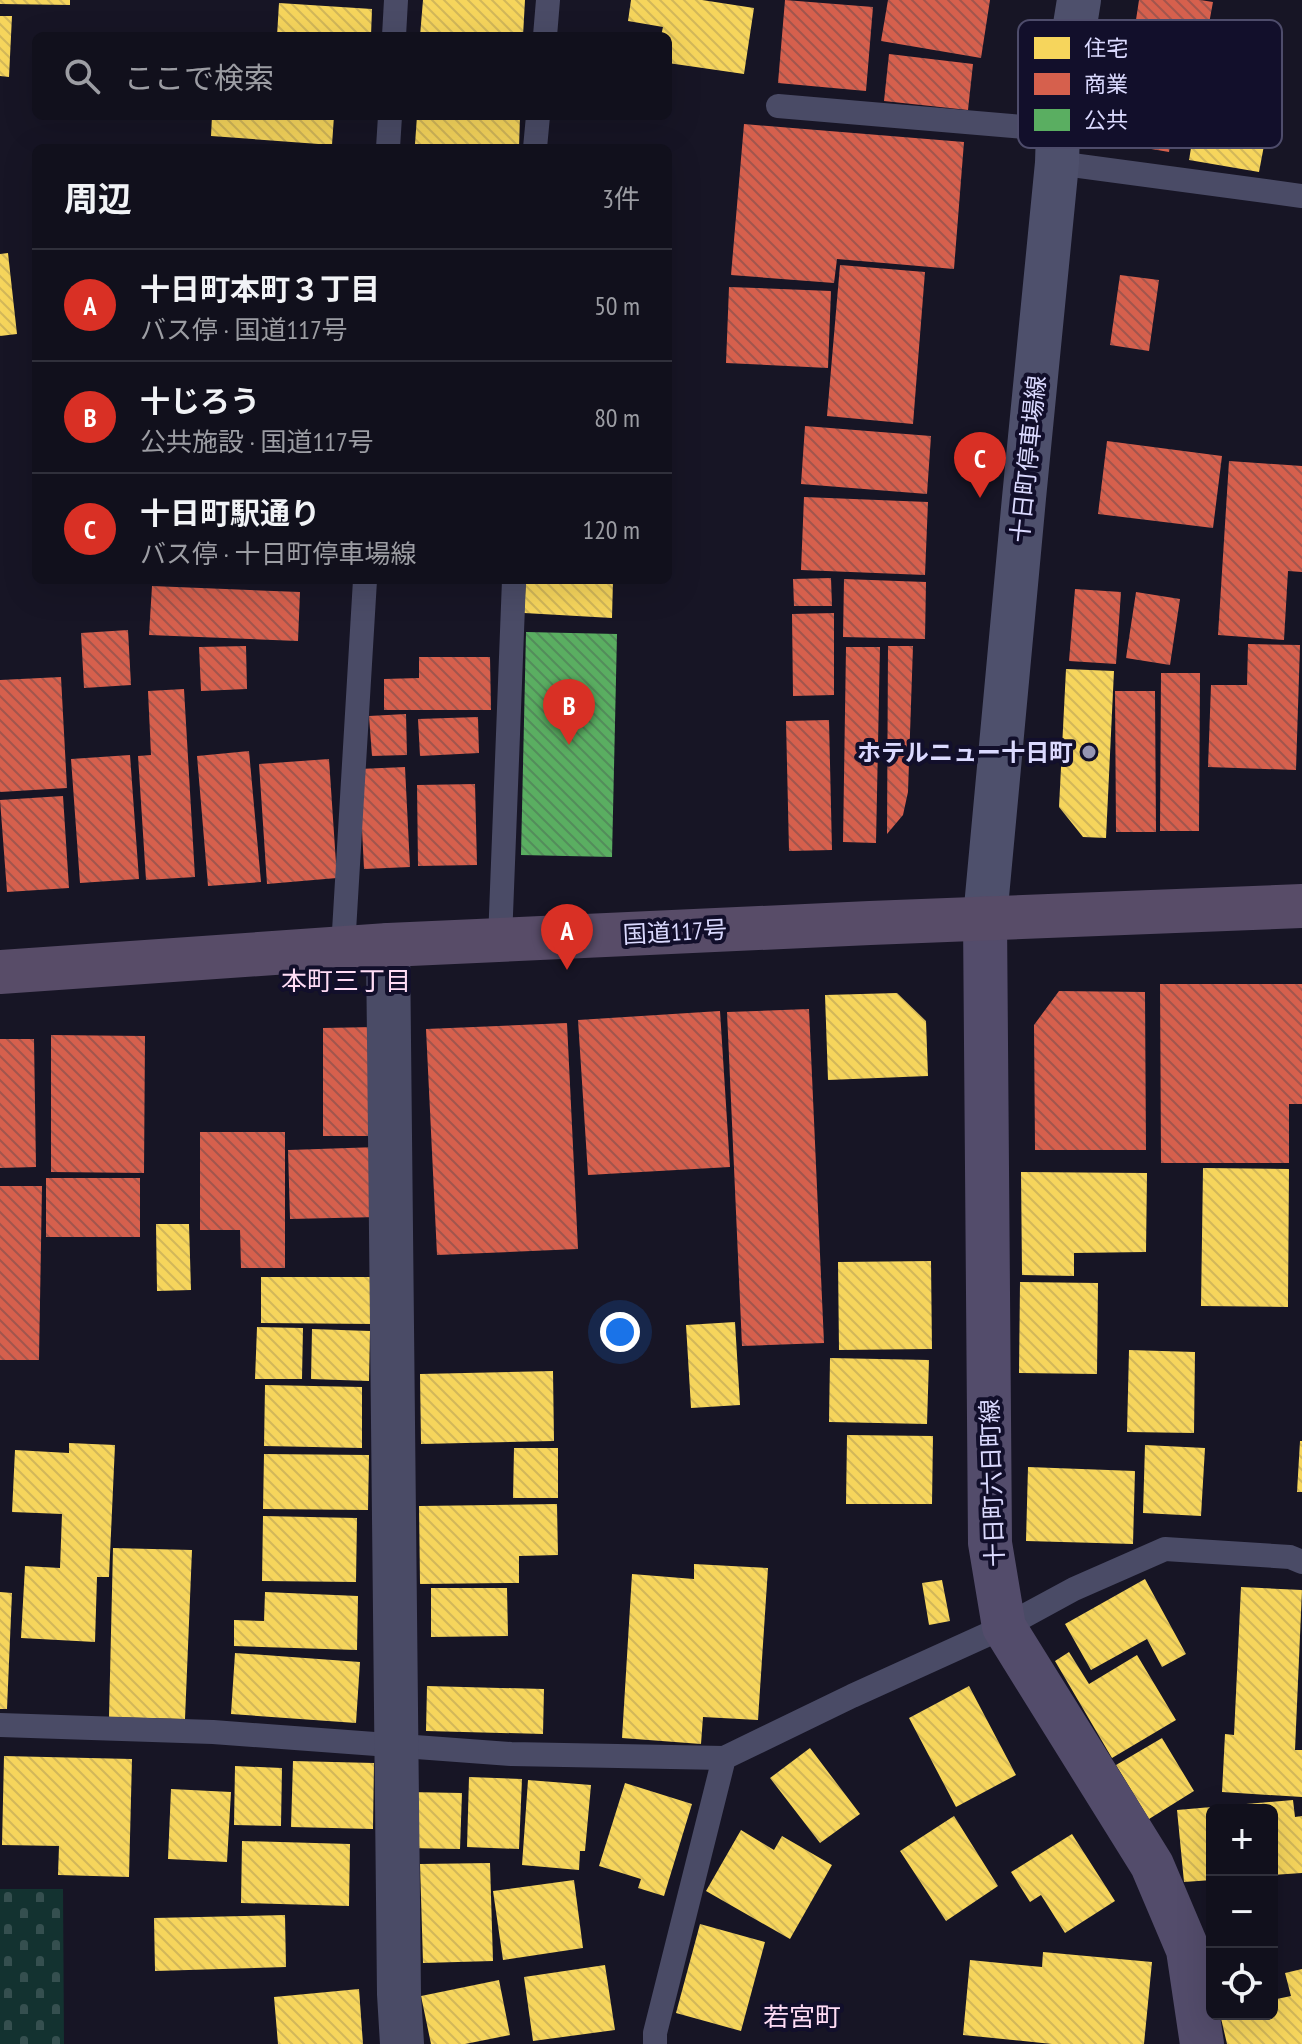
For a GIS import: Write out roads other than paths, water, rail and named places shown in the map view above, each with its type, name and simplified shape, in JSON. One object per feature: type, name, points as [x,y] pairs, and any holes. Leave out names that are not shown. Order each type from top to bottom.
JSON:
[{"type":"highway","name":"国道117号","points":[[0,972],[388,945],[1302,906]]},
{"type":"main road","name":"十日町停車場線","points":[[1076,20],[1079,0]]},
{"type":"main road","name":"十日町停車場線","points":[[985,918],[1057,148]]},
{"type":"main road","name":"十日町六日町線","points":[[985,918],[990,1543],[1004,1627],[1152,1865],[1188,1950],[1202,2044]]},
{"type":"street","points":[[388,945],[402,2044]]},
{"type":"lane","points":[[394,32],[396,0]]},
{"type":"lane","points":[[545,32],[548,0]]},
{"type":"lane","points":[[778,106],[1018,140]]},
{"type":"lane","points":[[388,144],[390,120]]},
{"type":"lane","points":[[535,144],[538,120]]},
{"type":"lane","points":[[1067,148],[1302,196]]},
{"type":"lane","points":[[343,948],[365,584]]},
{"type":"lane","points":[[500,940],[514,584]]},
{"type":"lane","points":[[0,1725],[213,1732],[511,1754],[724,1758],[1004,1627],[1074,1589],[1165,1549],[1290,1557],[1302,1562]]},
{"type":"lane","points":[[655,2044],[655,2033],[724,1758]]},
{"type":"place","name":"十日町駅通り","points":[[980,498]]},
{"type":"place","name":"十じろう","points":[[569,745]]},
{"type":"place","name":"ホテルニュー十日町","points":[[1089,752]]},
{"type":"place","name":"十日町本町３丁目","points":[[567,970]]},
{"type":"district","name":"本町三丁目","points":[[346,980]]},
{"type":"district","name":"若宮町","points":[[802,2016]]}]
